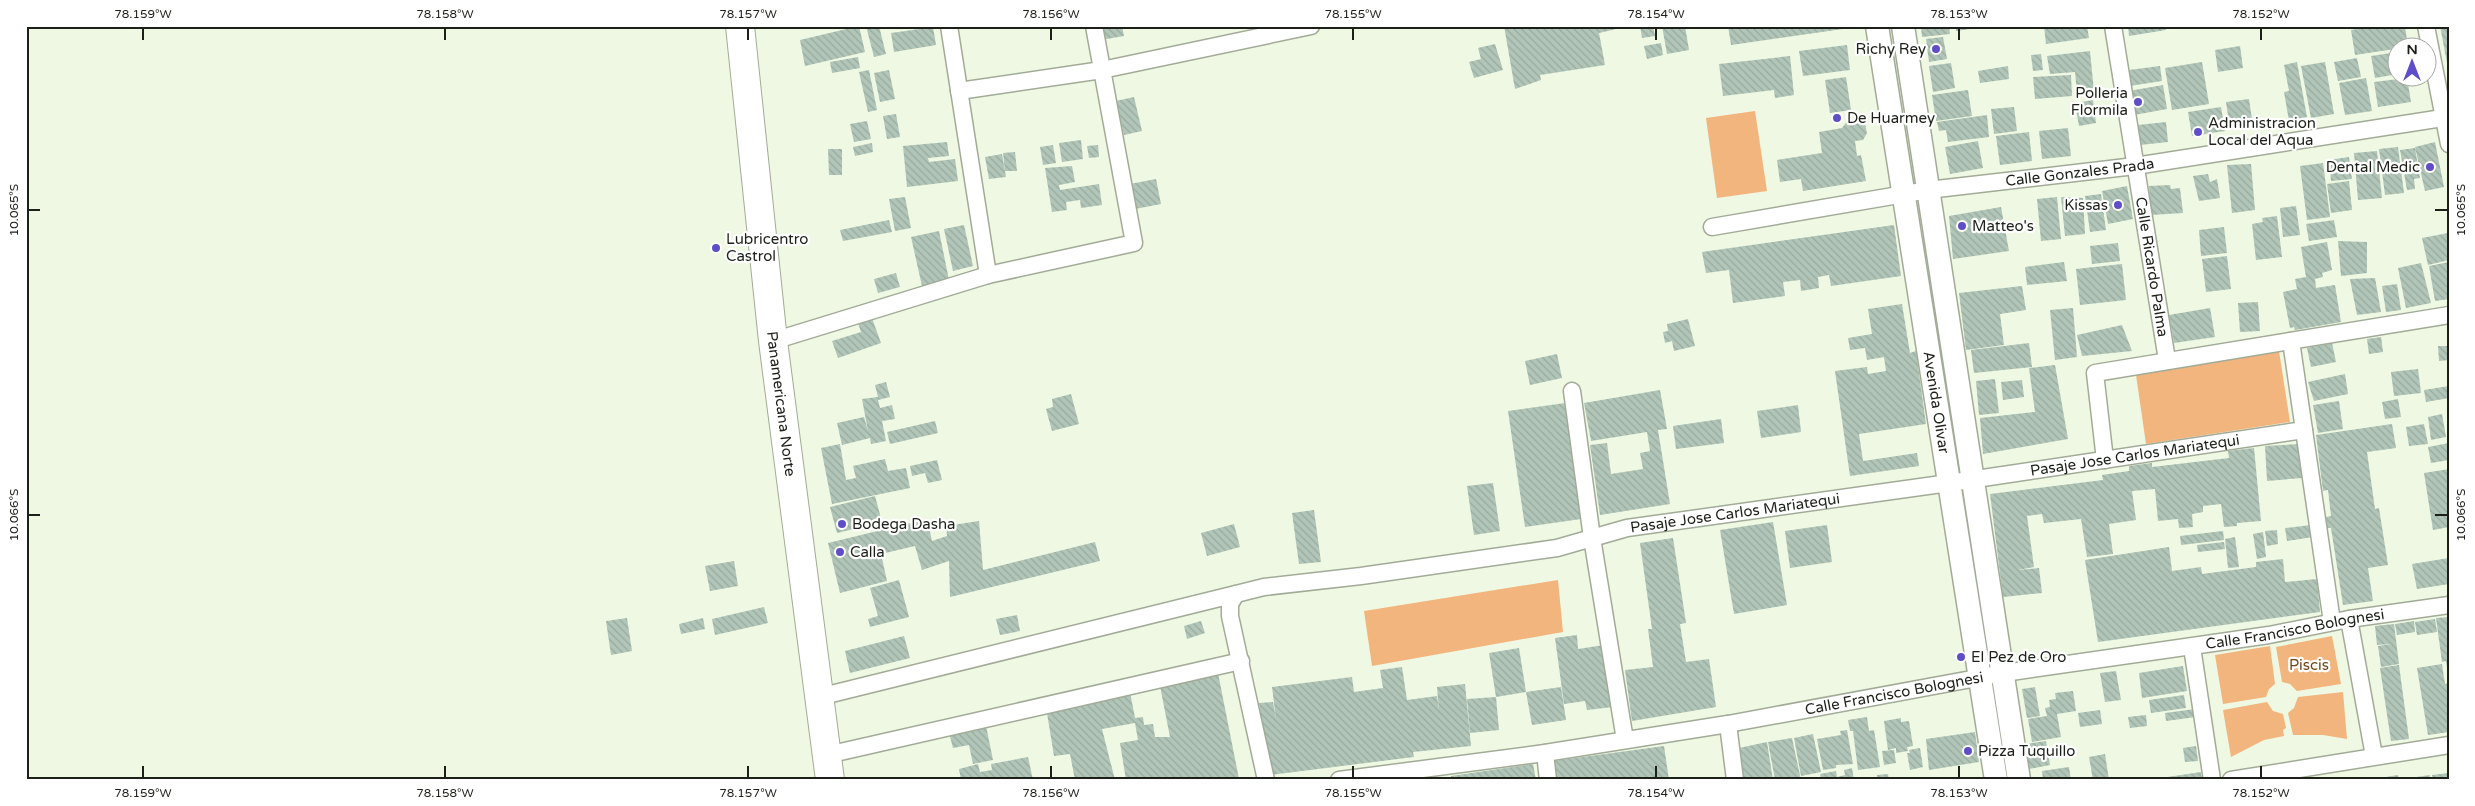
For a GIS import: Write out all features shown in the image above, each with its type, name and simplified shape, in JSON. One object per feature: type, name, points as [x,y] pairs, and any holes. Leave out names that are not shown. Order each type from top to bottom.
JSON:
[{"type":"highway","name":"Panamericana Norte","points":[[740,26],[773,341],[828,768]]},
{"type":"street","points":[[950,26],[988,275]]},
{"type":"street","points":[[773,341],[988,275],[1134,243],[1094,26]]},
{"type":"street","points":[[959,91],[1102,70],[1311,26]]},
{"type":"street","name":"Avenida Olivar","points":[[1877,26],[1902,195],[1996,780]]},
{"type":"street","name":"Avenida Olivar","points":[[1903,26],[2019,780]]},
{"type":"street","name":"Calle Ricardo Palma","points":[[2113,26],[2167,360]]},
{"type":"street","points":[[2426,26],[2447,117],[2449,144]]},
{"type":"street","name":"Calle Gonzales Prada","points":[[1712,227],[1928,190],[2135,166],[2447,117]]},
{"type":"street","points":[[2105,460],[2095,373],[2449,315]]},
{"type":"street","points":[[2291,341],[2332,622]]},
{"type":"street","points":[[1572,391],[1592,538],[1625,740]]},
{"type":"street","name":"Pasaje Jose Carlos Mariatequi","points":[[819,697],[1264,587],[1528,553],[1557,548],[1627,528],[1973,480],[2304,430]]},
{"type":"street","points":[[1236,594],[1230,604],[1230,616],[1266,780]]},
{"type":"street","name":"Calle Francisco Bolognesi","points":[[1339,780],[1545,753],[1728,724],[2004,674],[2192,647],[2269,635],[2349,619],[2449,605]]},
{"type":"street","points":[[2349,619],[2374,756]]},
{"type":"street","points":[[2192,647],[2212,780]]},
{"type":"street","points":[[828,768],[1241,661]]},
{"type":"street","points":[[1728,724],[1735,780]]},
{"type":"street","points":[[2231,780],[2449,745]]},
{"type":"street","points":[[1545,753],[1548,780]]},
{"type":"green space","points":[[1755,111],[1767,191],[1717,198],[1706,118]]},
{"type":"green space","points":[[2279,351],[2290,422],[2146,444],[2136,375]]},
{"type":"green space","points":[[1558,580],[1563,632],[1372,666],[1364,611]]},
{"type":"green space","name":"Piscis","points":[[2332,636],[2341,684],[2297,691],[2290,684],[2282,682],[2276,647]]},
{"type":"green space","name":"Piscis","points":[[2270,646],[2275,684],[2269,689],[2266,697],[2223,704],[2215,655]]},
{"type":"green space","name":"Piscis","points":[[2343,692],[2347,739],[2323,735],[2293,735],[2288,713],[2294,708],[2298,697]]},
{"type":"green space","name":"Piscis","points":[[2267,702],[2273,711],[2283,714],[2286,728],[2283,730],[2284,736],[2264,740],[2231,757],[2223,710]]},
{"type":"building","points":[[859,26],[865,52],[805,66],[800,40]]},
{"type":"building","points":[[866,26],[879,26],[886,54],[874,57]]},
{"type":"building","points":[[1099,26],[1122,26],[1124,36],[1101,40]]},
{"type":"building","points":[[1504,26],[1625,27],[1599,33],[1605,65],[1540,75],[1541,80],[1515,89]]},
{"type":"building","points":[[1640,26],[1653,26],[1655,36],[1642,38]]},
{"type":"building","points":[[1662,26],[1685,26],[1689,50],[1667,54]]},
{"type":"building","points":[[1728,26],[1857,26],[1857,27],[1731,45]]},
{"type":"building","points":[[1921,26],[1949,26],[1950,34],[1922,37]]},
{"type":"building","points":[[1956,26],[1969,26],[1970,29],[1956,31]]},
{"type":"building","points":[[2044,26],[2087,26],[2089,38],[2046,44]]},
{"type":"building","points":[[2128,26],[2166,26],[2166,30],[2129,36]]},
{"type":"building","points":[[2378,26],[2405,26],[2407,38],[2388,38],[2388,50],[2355,55],[2351,30]]},
{"type":"building","points":[[2440,26],[2449,26],[2449,68],[2448,68]]},
{"type":"building","points":[[933,27],[936,45],[894,52],[891,33]]},
{"type":"building","points":[[1943,37],[1947,59],[1929,62],[1926,39]]},
{"type":"building","points":[[1661,43],[1663,55],[1647,59],[1644,46]]},
{"type":"building","points":[[1495,44],[1503,70],[1474,78],[1469,62],[1481,59],[1478,48]]},
{"type":"building","points":[[1847,45],[1850,70],[1803,76],[1799,51]]},
{"type":"building","points":[[2240,46],[2243,68],[2218,72],[2215,50]]},
{"type":"building","points":[[2090,51],[2094,92],[2077,93],[2075,72],[2050,74],[2047,56]]},
{"type":"building","points":[[2388,53],[2388,76],[2375,78],[2371,56]]},
{"type":"building","points":[[2041,54],[2043,70],[2033,71],[2031,55]]},
{"type":"building","points":[[1790,56],[1794,95],[1775,98],[1774,90],[1723,96],[1719,64]]},
{"type":"building","points":[[858,57],[860,68],[832,73],[830,62]]},
{"type":"building","points":[[2357,58],[2361,77],[2338,81],[2334,62]]},
{"type":"building","points":[[2202,62],[2209,104],[2172,110],[2165,68]]},
{"type":"building","points":[[2297,62],[2307,117],[2289,121],[2284,92],[2289,91],[2284,65]]},
{"type":"building","points":[[2325,62],[2334,114],[2311,118],[2301,66]]},
{"type":"building","points":[[1951,63],[1955,88],[1933,92],[1929,66]]},
{"type":"building","points":[[2008,66],[2009,79],[1980,83],[1978,71]]},
{"type":"building","points":[[2160,66],[2162,81],[2123,87],[2121,71]]},
{"type":"building","points":[[869,70],[877,110],[868,112],[859,72]]},
{"type":"building","points":[[889,70],[895,99],[880,102],[874,73]]},
{"type":"building","points":[[2071,75],[2072,96],[2035,99],[2033,77]]},
{"type":"building","points":[[1846,77],[1851,110],[1830,113],[1825,80]]},
{"type":"building","points":[[2366,78],[2372,111],[2345,115],[2339,83]]},
{"type":"building","points":[[2388,80],[2388,88],[2409,88],[2411,102],[2378,107],[2374,82]]},
{"type":"building","points":[[2163,85],[2167,109],[2134,115],[2129,91]]},
{"type":"building","points":[[1968,90],[1972,116],[1936,121],[1932,95]]},
{"type":"building","points":[[1134,97],[1142,131],[1124,135],[1116,101]]},
{"type":"building","points":[[2249,99],[2253,126],[2230,129],[2226,102]]},
{"type":"building","points":[[2093,100],[2096,123],[2079,126],[2075,103]]},
{"type":"building","points":[[2014,107],[2017,131],[1994,134],[1991,109]]},
{"type":"building","points":[[2221,107],[2225,131],[2192,136],[2188,112]]},
{"type":"building","points":[[896,114],[900,137],[887,139],[883,116]]},
{"type":"building","points":[[1987,115],[1989,137],[1948,142],[1946,130],[1939,131],[1937,122]]},
{"type":"building","points":[[1859,119],[1865,124],[1867,133],[1863,140],[1855,141],[1857,156],[1861,155],[1866,181],[1803,191],[1801,179],[1780,182],[1777,160],[1822,153],[1819,132],[1842,128],[1848,120]]},
{"type":"building","points":[[867,121],[871,139],[854,142],[850,124]]},
{"type":"building","points":[[2166,122],[2168,142],[2140,145],[2138,125]]},
{"type":"building","points":[[2068,128],[2071,156],[2042,159],[2039,131]]},
{"type":"building","points":[[2029,132],[2032,161],[2000,165],[1996,136]]},
{"type":"building","points":[[1081,140],[1083,159],[1062,162],[1059,143]]},
{"type":"building","points":[[1978,141],[1983,168],[1950,174],[1945,147]]},
{"type":"building","points":[[947,142],[949,156],[928,158],[929,162],[955,159],[958,181],[907,187],[903,146]]},
{"type":"building","name":"Dental Medic","points":[[2435,142],[2444,187],[2425,191],[2415,147]]},
{"type":"building","points":[[872,143],[873,152],[855,156],[853,147]]},
{"type":"building","points":[[1053,145],[1056,163],[1043,165],[1040,147]]},
{"type":"building","points":[[1098,145],[1099,157],[1089,158],[1087,146]]},
{"type":"building","points":[[2398,147],[2404,193],[2385,195],[2379,149]]},
{"type":"building","points":[[2415,148],[2420,178],[2414,179],[2415,189],[2407,190],[2400,150]]},
{"type":"building","points":[[828,149],[842,149],[842,175],[829,175]]},
{"type":"building","points":[[2377,151],[2382,198],[2358,200],[2354,153]]},
{"type":"building","points":[[1015,152],[1017,171],[1005,171],[1003,153]]},
{"type":"building","points":[[1002,154],[1006,177],[989,179],[985,157]]},
{"type":"building","points":[[2349,157],[2352,179],[2331,181],[2329,160]]},
{"type":"building","points":[[2323,163],[2330,217],[2307,220],[2300,166]]},
{"type":"building","points":[[2251,164],[2255,210],[2232,213],[2227,165]]},
{"type":"building","points":[[1072,166],[1075,182],[1059,185],[1060,190],[1099,184],[1102,205],[1081,208],[1080,200],[1066,202],[1067,210],[1052,212],[1045,168]]},
{"type":"building","points":[[2208,174],[2210,182],[2217,179],[2220,198],[2199,201],[2193,176]]},
{"type":"building","points":[[1156,179],[1161,204],[1135,209],[1130,184]]},
{"type":"building","points":[[2349,181],[2352,210],[2331,213],[2327,184]]},
{"type":"building","points":[[2170,185],[2171,189],[2180,188],[2183,213],[2151,215],[2149,186]]},
{"type":"building","name":"Kissas","points":[[2127,186],[2133,219],[2108,224],[2102,191]]},
{"type":"building","points":[[2101,194],[2106,230],[2090,232],[2085,196]]},
{"type":"building","points":[[905,197],[911,228],[895,231],[889,199]]},
{"type":"building","points":[[2057,197],[2061,239],[2041,241],[2037,199]]},
{"type":"building","points":[[2061,197],[2083,198],[2085,234],[2065,236]]},
{"type":"building","points":[[2296,206],[2300,235],[2283,237],[2280,208]]},
{"type":"building","points":[[2001,207],[2009,251],[1953,259],[1949,216]]},
{"type":"building","points":[[2277,216],[2282,257],[2256,260],[2252,224],[2263,222],[2262,218]]},
{"type":"building","points":[[889,220],[892,232],[843,241],[840,230]]},
{"type":"building","points":[[2334,220],[2337,237],[2309,241],[2306,224]]},
{"type":"building","points":[[964,225],[973,266],[953,271],[944,229]]},
{"type":"building","points":[[1894,225],[1901,276],[1831,286],[1829,275],[1818,277],[1819,288],[1801,291],[1800,280],[1783,282],[1785,296],[1733,303],[1729,270],[1706,273],[1702,252]]},
{"type":"building","points":[[2224,227],[2227,253],[2201,256],[2199,230]]},
{"type":"building","points":[[939,231],[949,280],[922,286],[911,237]]},
{"type":"building","points":[[2448,233],[2449,260],[2428,265],[2422,238]]},
{"type":"building","points":[[2338,241],[2367,242],[2367,273],[2341,276]]},
{"type":"building","points":[[2327,242],[2332,270],[2322,273],[2323,277],[2315,279],[2316,288],[2335,285],[2341,322],[2295,330],[2294,327],[2290,328],[2283,292],[2297,289],[2295,279],[2306,277],[2301,247]]},
{"type":"building","points":[[2118,243],[2120,261],[2092,264],[2090,246]]},
{"type":"building","points":[[2227,256],[2231,289],[2206,292],[2202,259]]},
{"type":"building","points":[[2064,262],[2067,281],[2027,285],[2025,267]]},
{"type":"building","points":[[2449,262],[2449,299],[2435,301],[2429,266]]},
{"type":"building","points":[[2421,263],[2431,303],[2406,308],[2398,268]]},
{"type":"building","points":[[2122,264],[2126,300],[2080,305],[2076,269]]},
{"type":"building","points":[[896,273],[900,287],[878,293],[874,279]]},
{"type":"building","points":[[2375,278],[2381,312],[2357,315],[2350,279]]},
{"type":"building","points":[[2397,284],[2401,310],[2386,312],[2382,286]]},
{"type":"building","points":[[2022,286],[2026,310],[2000,314],[2004,345],[1966,350],[1959,293]]},
{"type":"building","points":[[2258,302],[2260,331],[2240,332],[2238,303]]},
{"type":"building","points":[[1902,304],[1910,353],[1916,351],[1926,424],[1859,434],[1863,461],[1917,453],[1919,466],[1850,476],[1835,371],[1867,367],[1868,374],[1886,371],[1884,357],[1867,360],[1865,348],[1850,350],[1848,338],[1872,334],[1868,309]]},
{"type":"building","points":[[2073,308],[2077,357],[2055,360],[2050,310]]},
{"type":"building","points":[[2210,308],[2215,337],[2174,343],[2169,315]]},
{"type":"building","points":[[872,318],[881,343],[838,358],[832,341],[861,332],[858,323]]},
{"type":"building","points":[[1688,319],[1695,346],[1674,351],[1672,341],[1665,343],[1663,332],[1668,331],[1667,324]]},
{"type":"building","points":[[2122,325],[2132,351],[2082,356],[2077,335]]},
{"type":"building","points":[[2381,337],[2383,352],[2369,354],[2367,339]]},
{"type":"building","points":[[2029,343],[2032,367],[1974,373],[1971,350]]},
{"type":"building","points":[[2332,343],[2336,362],[2311,367],[2307,348]]},
{"type":"building","points":[[2438,346],[2449,346],[2449,360],[2439,361]]},
{"type":"building","points":[[1557,354],[1562,378],[1530,385],[1525,361]]},
{"type":"building","points":[[2055,365],[2068,439],[1983,454],[1980,418],[2035,412],[2029,368]]},
{"type":"building","points":[[2418,369],[2421,393],[2394,396],[2391,372]]},
{"type":"building","points":[[2345,374],[2348,394],[2314,401],[2308,382]]},
{"type":"building","points":[[1995,379],[1999,413],[1979,415],[1976,381]]},
{"type":"building","points":[[2022,380],[2024,397],[2003,400],[2001,382]]},
{"type":"building","points":[[886,382],[890,397],[878,400],[880,408],[892,405],[895,419],[882,421],[886,441],[871,444],[870,438],[842,445],[837,423],[864,417],[868,431],[862,399],[878,397],[875,385]]},
{"type":"building","points":[[2449,386],[2449,398],[2426,402],[2424,390]]},
{"type":"building","points":[[1660,390],[1667,429],[1658,430],[1670,504],[1600,515],[1590,445],[1607,443],[1611,474],[1643,469],[1640,453],[1650,451],[1647,432],[1591,441],[1584,403]]},
{"type":"building","points":[[1071,394],[1079,424],[1052,431],[1046,409],[1053,407],[1052,399]]},
{"type":"building","points":[[2398,399],[2401,417],[2385,419],[2382,402]]},
{"type":"building","points":[[2339,401],[2343,429],[2318,433],[2313,405]]},
{"type":"building","points":[[1565,403],[1581,519],[1525,527],[1508,411]]},
{"type":"building","points":[[1798,405],[1801,432],[1761,438],[1757,411]]},
{"type":"building","points":[[2442,414],[2446,437],[2431,440],[2428,417]]},
{"type":"building","points":[[1721,419],[1724,443],[1676,449],[1673,426]]},
{"type":"building","points":[[935,421],[938,433],[890,444],[887,432]]},
{"type":"building","points":[[2392,424],[2396,448],[2367,452],[2375,509],[2379,508],[2388,565],[2368,568],[2373,601],[2343,605],[2331,528],[2327,528],[2326,517],[2331,516],[2328,490],[2323,491],[2316,435]]},
{"type":"building","points":[[2424,424],[2428,444],[2409,446],[2406,427]]},
{"type":"building","points":[[2449,443],[2449,460],[2431,463],[2428,447]]},
{"type":"building","points":[[840,444],[846,480],[856,478],[853,466],[885,459],[888,471],[906,468],[910,488],[832,504],[821,448]]},
{"type":"building","points":[[2299,444],[2302,478],[2267,481],[2265,446]]},
{"type":"building","points":[[2254,448],[2261,521],[2237,523],[2237,526],[2224,527],[2221,504],[2203,506],[2203,512],[2192,514],[2193,527],[2179,528],[2178,519],[2158,521],[2155,489],[2132,491],[2136,520],[2109,524],[2113,554],[2087,557],[2081,519],[2044,523],[2042,514],[2027,516],[2034,567],[2018,570],[2039,568],[2042,593],[2003,597],[1990,494],[2103,480],[2102,475],[2129,471],[2129,466],[2152,463],[2152,467],[2229,458],[2228,451]]},
{"type":"building","points":[[937,460],[942,480],[928,483],[925,473],[912,476],[910,466]]},
{"type":"building","points":[[2449,469],[2449,527],[2433,530],[2424,473]]},
{"type":"building","points":[[1493,483],[1500,531],[1474,535],[1467,486]]},
{"type":"building","points":[[875,496],[882,522],[837,533],[830,507]]},
{"type":"building","points":[[1314,510],[1321,562],[1299,564],[1292,513]]},
{"type":"building","points":[[927,519],[932,541],[947,536],[946,526],[979,521],[983,570],[1095,542],[1100,561],[950,597],[949,561],[922,570],[915,546],[881,554],[887,581],[840,593],[828,543]]},
{"type":"building","points":[[1773,522],[1787,605],[1734,614],[1720,530]]},
{"type":"building","points":[[1234,524],[1240,547],[1207,556],[1201,533]]},
{"type":"building","points":[[1827,525],[1832,562],[1790,568],[1785,531]]},
{"type":"building","points":[[2311,525],[2313,537],[2287,541],[2285,528]]},
{"type":"building","points":[[2277,530],[2278,544],[2267,546],[2265,531]]},
{"type":"building","points":[[2223,531],[2224,540],[2181,545],[2180,536]]},
{"type":"building","points":[[2263,532],[2266,557],[2257,559],[2253,534]]},
{"type":"building","points":[[2235,537],[2239,567],[2228,568],[2225,539]]},
{"type":"building","points":[[1673,538],[1686,623],[1680,624],[1686,662],[1709,659],[1716,707],[1632,721],[1625,670],[1653,667],[1648,629],[1652,629],[1640,543]]},
{"type":"building","points":[[2224,542],[2225,549],[2198,552],[2197,545]]},
{"type":"building","points":[[2169,547],[2172,571],[2201,567],[2202,574],[2256,567],[2256,562],[2283,559],[2285,582],[2317,579],[2320,612],[2098,642],[2085,560]]},
{"type":"building","points":[[2449,558],[2449,584],[2417,589],[2412,564]]},
{"type":"building","points":[[734,561],[738,586],[710,591],[705,566]]},
{"type":"building","points":[[899,580],[909,617],[870,627],[868,619],[878,616],[870,588]]},
{"type":"building","points":[[764,607],[768,623],[715,635],[712,619]]},
{"type":"building","points":[[1017,615],[1020,631],[1000,635],[996,619]]},
{"type":"building","points":[[2449,617],[2448,675],[2446,661],[2442,662],[2436,618]]},
{"type":"building","points":[[627,618],[632,651],[611,655],[606,621]]},
{"type":"building","points":[[703,618],[705,629],[681,634],[679,624]]},
{"type":"building","points":[[2435,619],[2437,632],[2417,635],[2415,622]]},
{"type":"building","points":[[1201,621],[1205,633],[1187,639],[1184,626]]},
{"type":"building","points":[[2414,621],[2415,632],[2397,635],[2395,624]]},
{"type":"building","points":[[2394,624],[2399,664],[2381,667],[2378,646],[2392,644],[2377,645],[2375,626]]},
{"type":"building","points":[[1577,635],[1578,649],[1604,645],[1613,707],[1587,710],[1585,701],[1564,704],[1555,638]]},
{"type":"building","points":[[904,636],[910,658],[850,673],[845,651]]},
{"type":"building","points":[[1519,648],[1526,692],[1496,697],[1489,653]]},
{"type":"building","points":[[2442,664],[2445,684],[2449,683],[2449,732],[2428,735],[2417,668]]},
{"type":"building","points":[[2399,665],[2409,739],[2391,741],[2380,668]]},
{"type":"building","points":[[2183,666],[2187,691],[2142,698],[2139,673]]},
{"type":"building","points":[[1402,667],[1407,700],[1437,696],[1439,711],[1437,687],[1465,684],[1471,746],[1413,752],[1414,757],[1269,775],[1259,703],[1273,702],[1276,719],[1272,687],[1352,677],[1354,692],[1383,688],[1380,670]]},
{"type":"building","points":[[1217,668],[1239,779],[1126,780],[1120,743],[1138,740],[1135,723],[1102,729],[1115,780],[1075,780],[1070,754],[1054,756],[1046,707],[1130,692],[1135,718],[1143,717],[1144,725],[1153,724],[1155,737],[1170,737],[1159,681]]},
{"type":"building","points":[[2116,671],[2121,700],[2105,702],[2100,673]]},
{"type":"building","points":[[1561,687],[1566,720],[1532,725],[1526,692]]},
{"type":"building","points":[[2035,687],[2040,716],[2027,718],[2022,689]]},
{"type":"building","points":[[2073,691],[2076,711],[2057,714],[2061,737],[2032,742],[2028,719],[2047,716],[2045,708],[2050,707],[2049,700],[2056,699],[2055,693]]},
{"type":"building","points":[[2184,695],[2186,708],[2151,713],[2149,700]]},
{"type":"building","points":[[1496,697],[1499,730],[1470,733],[1467,699]]},
{"type":"building","points":[[2195,709],[2196,717],[2166,721],[2165,713]]},
{"type":"building","points":[[2100,710],[2102,724],[2080,727],[2078,713]]},
{"type":"building","points":[[2146,715],[2147,726],[2130,728],[2128,717]]},
{"type":"building","points":[[1867,717],[1869,731],[1874,730],[1880,767],[1858,770],[1853,731],[1850,731],[1848,720]]},
{"type":"building","points":[[1901,718],[1901,722],[1909,721],[1913,746],[1907,747],[1908,751],[1896,753],[1896,748],[1888,750],[1884,721]]},
{"type":"building","points":[[985,721],[993,760],[973,764],[969,745],[953,748],[948,729]]},
{"type":"building","points":[[1847,730],[1853,764],[1836,765],[1836,768],[1823,770],[1817,739],[1841,735],[1840,731]]},
{"type":"building","points":[[1975,732],[1979,762],[1929,770],[1926,739]]},
{"type":"building","points":[[1813,734],[1821,772],[1801,776],[1794,738]]},
{"type":"building","points":[[1792,738],[1801,780],[1775,780],[1768,742]]},
{"type":"building","points":[[2046,741],[2050,765],[2029,769],[2025,744]]},
{"type":"building","points":[[1767,742],[1773,780],[1744,780],[1739,748]]},
{"type":"building","points":[[1664,746],[1669,780],[1556,780],[1553,761]]},
{"type":"building","points":[[2196,746],[2198,761],[2185,762],[2183,748]]},
{"type":"building","points":[[1920,748],[1923,767],[1910,770],[1907,753],[1910,753],[1909,750]]},
{"type":"building","points":[[1894,750],[1896,763],[1884,765],[1882,751]]},
{"type":"building","points":[[2105,754],[2109,780],[2093,780],[2089,757]]},
{"type":"building","points":[[1028,757],[1033,780],[961,780],[959,769],[978,764],[980,772],[992,770],[991,764]]},
{"type":"building","points":[[1533,764],[1536,780],[1451,780],[1451,776]]},
{"type":"building","points":[[2069,767],[2071,780],[2043,780],[2042,771]]},
{"type":"building","points":[[1852,768],[1854,780],[1821,780],[1820,774],[1836,771],[1837,777],[1845,775],[1844,770]]},
{"type":"building","points":[[2201,772],[2202,780],[2154,780],[2154,779]]},
{"type":"building","points":[[2449,773],[2449,780],[2433,780],[2432,775]]},
{"type":"building","points":[[1888,774],[1889,780],[1870,780],[1877,778],[1877,775]]},
{"type":"building","points":[[2398,775],[2399,780],[2374,780],[2374,779]]},
{"type":"building","points":[[2430,775],[2430,780],[2403,780],[2403,779]]},
{"type":"place","name":"Richy Rey","points":[[1936,49]]},
{"type":"place","name":"Polleria Flormila","points":[[2138,102]]},
{"type":"place","name":"De Huarmey","points":[[1837,118]]},
{"type":"place","name":"Administracion Local del Aqua","points":[[2198,132]]},
{"type":"place","name":"Dental Medic","points":[[2430,167]]},
{"type":"place","name":"Kissas","points":[[2118,205]]},
{"type":"place","name":"Matteo's","points":[[1962,226]]},
{"type":"place","name":"Lubricentro Castrol","points":[[716,248]]},
{"type":"place","name":"Bodega Dasha","points":[[842,524]]},
{"type":"place","name":"Calla","points":[[840,552]]},
{"type":"place","name":"El Pez de Oro","points":[[1961,657]]},
{"type":"place","name":"Pizza Tuquillo","points":[[1968,751]]}]
